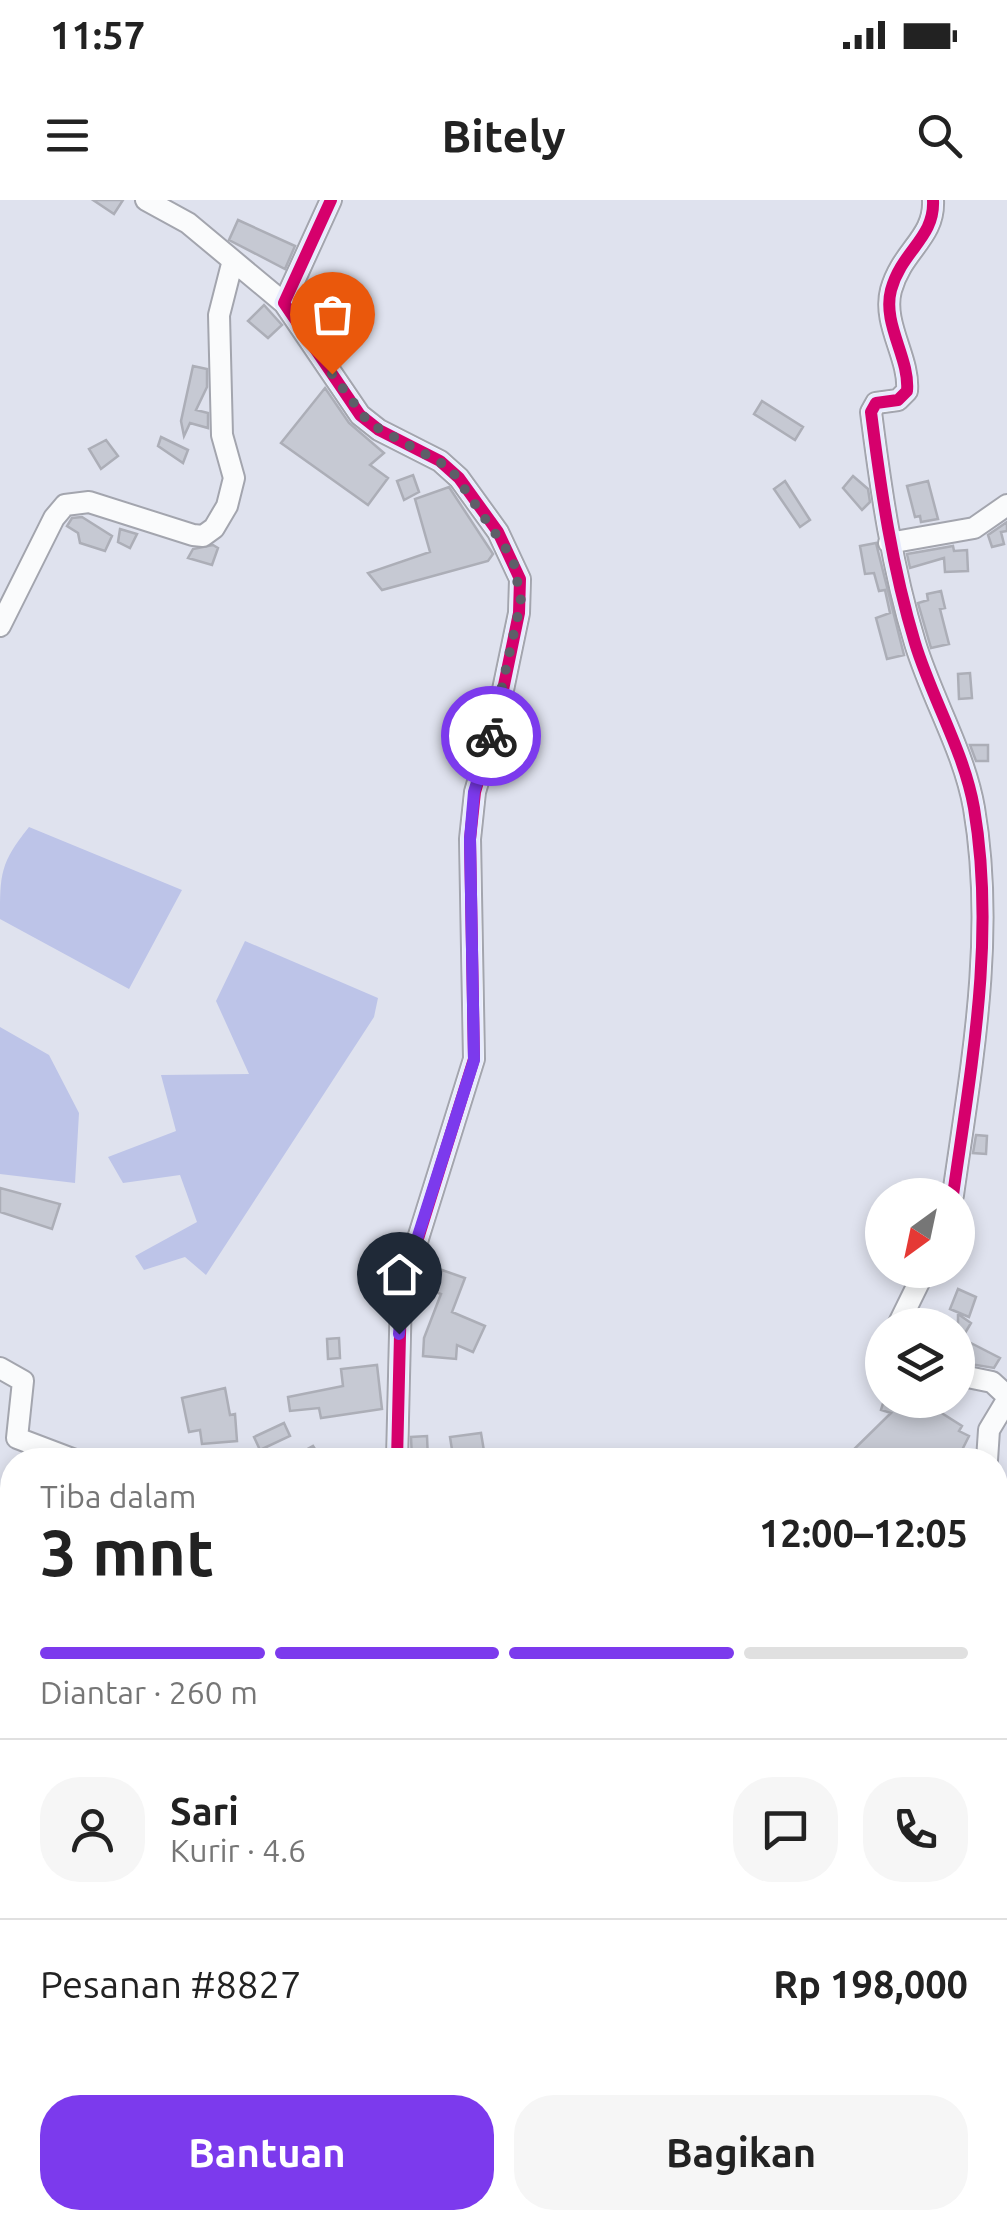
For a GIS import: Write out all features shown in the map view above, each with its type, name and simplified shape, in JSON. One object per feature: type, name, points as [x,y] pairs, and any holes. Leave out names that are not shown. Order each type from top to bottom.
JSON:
[{"type":"street","points":[[146,200],[188,223],[232,264],[284,303],[360,415],[379,430],[440,461],[458,478],[498,532],[520,580],[519,613],[502,696],[479,773],[471,822],[474,1060],[401,1293],[397,1448]]},
{"type":"street","points":[[284,303],[331,200]]},
{"type":"street","points":[[932,200],[932,223],[900,262],[890,295],[907,392],[898,400],[872,408],[889,543],[933,698],[968,782],[977,829],[978,1035],[956,1178]]},
{"type":"street","points":[[0,626],[54,518],[64,506],[89,502],[193,535],[203,536],[214,528],[229,502],[234,478],[222,435],[220,315],[232,264]]},
{"type":"street","points":[[889,543],[974,528],[1007,506]]},
{"type":"street","points":[[0,1368],[23,1381],[17,1438],[43,1448]]},
{"type":"street","points":[[975,1378],[992,1382],[1007,1398],[989,1430],[988,1448]]},
{"type":"shaded area","points":[[29,827],[182,890],[129,989],[0,919],[4,870],[12,850]]},
{"type":"shaded area","points":[[245,941],[378,998],[374,1017],[206,1275],[185,1257],[144,1270],[135,1256],[197,1222],[180,1175],[123,1183],[108,1157],[176,1131],[161,1075],[249,1074],[216,1001]]},
{"type":"shaded area","points":[[0,1027],[49,1055],[79,1113],[75,1183],[0,1174]]},
{"type":"building","points":[[93,200],[123,200],[114,214]]},
{"type":"building","points":[[238,220],[295,246],[285,269],[229,240]]},
{"type":"building","points":[[264,305],[282,325],[268,338],[248,321]]},
{"type":"building","points":[[193,366],[207,369],[207,387],[196,410],[208,413],[208,428],[190,423],[184,436],[181,421]]},
{"type":"building","points":[[325,388],[349,423],[384,453],[370,465],[388,478],[368,505],[281,443]]},
{"type":"building","points":[[762,401],[803,427],[795,440],[754,414]]},
{"type":"building","points":[[161,437],[188,450],[183,463],[158,446]]},
{"type":"building","points":[[106,440],[118,456],[101,469],[89,449]]},
{"type":"building","points":[[413,475],[419,492],[404,500],[397,481]]},
{"type":"building","points":[[853,476],[868,489],[870,502],[862,510],[843,488]]},
{"type":"building","points":[[785,481],[810,520],[800,527],[774,489]]},
{"type":"building","points":[[928,481],[938,519],[921,522],[920,516],[915,517],[907,486]]},
{"type":"building","points":[[449,487],[493,554],[488,561],[382,590],[368,573],[430,552],[415,499]]},
{"type":"building","points":[[82,517],[112,536],[105,551],[80,543],[78,533],[67,526],[72,518]]},
{"type":"building","points":[[1007,522],[1007,531],[1001,532],[1004,544],[992,547],[988,535]]},
{"type":"building","points":[[120,529],[137,534],[130,548],[118,542]]},
{"type":"building","points":[[876,543],[904,655],[887,659],[876,618],[890,613],[885,590],[879,591],[874,573],[865,574],[860,546]]},
{"type":"building","points":[[213,545],[218,548],[212,565],[188,558],[193,549]]},
{"type":"building","points":[[953,546],[954,551],[967,550],[968,571],[945,572],[944,558],[910,568],[907,554]]},
{"type":"building","points":[[941,591],[945,608],[940,609],[949,644],[931,648],[918,603],[928,600],[927,594]]},
{"type":"building","points":[[970,673],[972,698],[959,699],[958,674]]},
{"type":"building","points":[[970,745],[988,745],[988,761],[976,761]]},
{"type":"building","points":[[976,1135],[987,1136],[986,1154],[973,1153]]},
{"type":"building","points":[[0,1188],[60,1204],[52,1229],[0,1212]]},
{"type":"building","points":[[442,1270],[465,1278],[452,1312],[485,1326],[473,1352],[457,1345],[456,1359],[423,1356],[424,1338],[441,1294],[435,1292]]},
{"type":"building","points":[[958,1289],[976,1297],[972,1308],[950,1308]]},
{"type":"building","points":[[339,1338],[340,1358],[328,1359],[327,1339]]},
{"type":"building","points":[[975,1345],[1000,1358],[994,1368],[975,1365]]},
{"type":"building","points":[[377,1365],[382,1409],[321,1418],[319,1408],[290,1411],[288,1397],[343,1386],[341,1369]]},
{"type":"building","points":[[225,1388],[230,1415],[235,1414],[237,1441],[202,1444],[200,1430],[189,1432],[182,1398]]},
{"type":"building","points":[[886,1418],[949,1418],[962,1426],[959,1431],[969,1436],[963,1448],[855,1448]]},
{"type":"building","points":[[284,1423],[290,1436],[264,1448],[259,1448],[254,1437]]},
{"type":"building","points":[[481,1433],[484,1448],[452,1448],[450,1437]]},
{"type":"building","points":[[427,1436],[428,1448],[411,1448],[411,1437]]},
{"type":"cycle path","points":[[331,200],[284,303],[360,415],[379,430],[440,461],[459,478],[498,532],[520,579],[519,613],[499,709],[475,792],[470,839],[474,1059],[401,1293],[397,1448]]},
{"type":"cycle path","points":[[933,200],[929,224],[902,264],[889,303],[907,391],[898,400],[876,403],[871,412],[900,586],[922,664],[969,787],[980,856],[982,954],[955,1178]]},
{"type":"way so far","points":[[332,374],[369,423],[450,468],[498,532],[513,559],[521,601],[491,736]]},
{"type":"route","points":[[399,1334],[404,1280],[474,1060],[470,839],[474,792],[491,736]]}]
